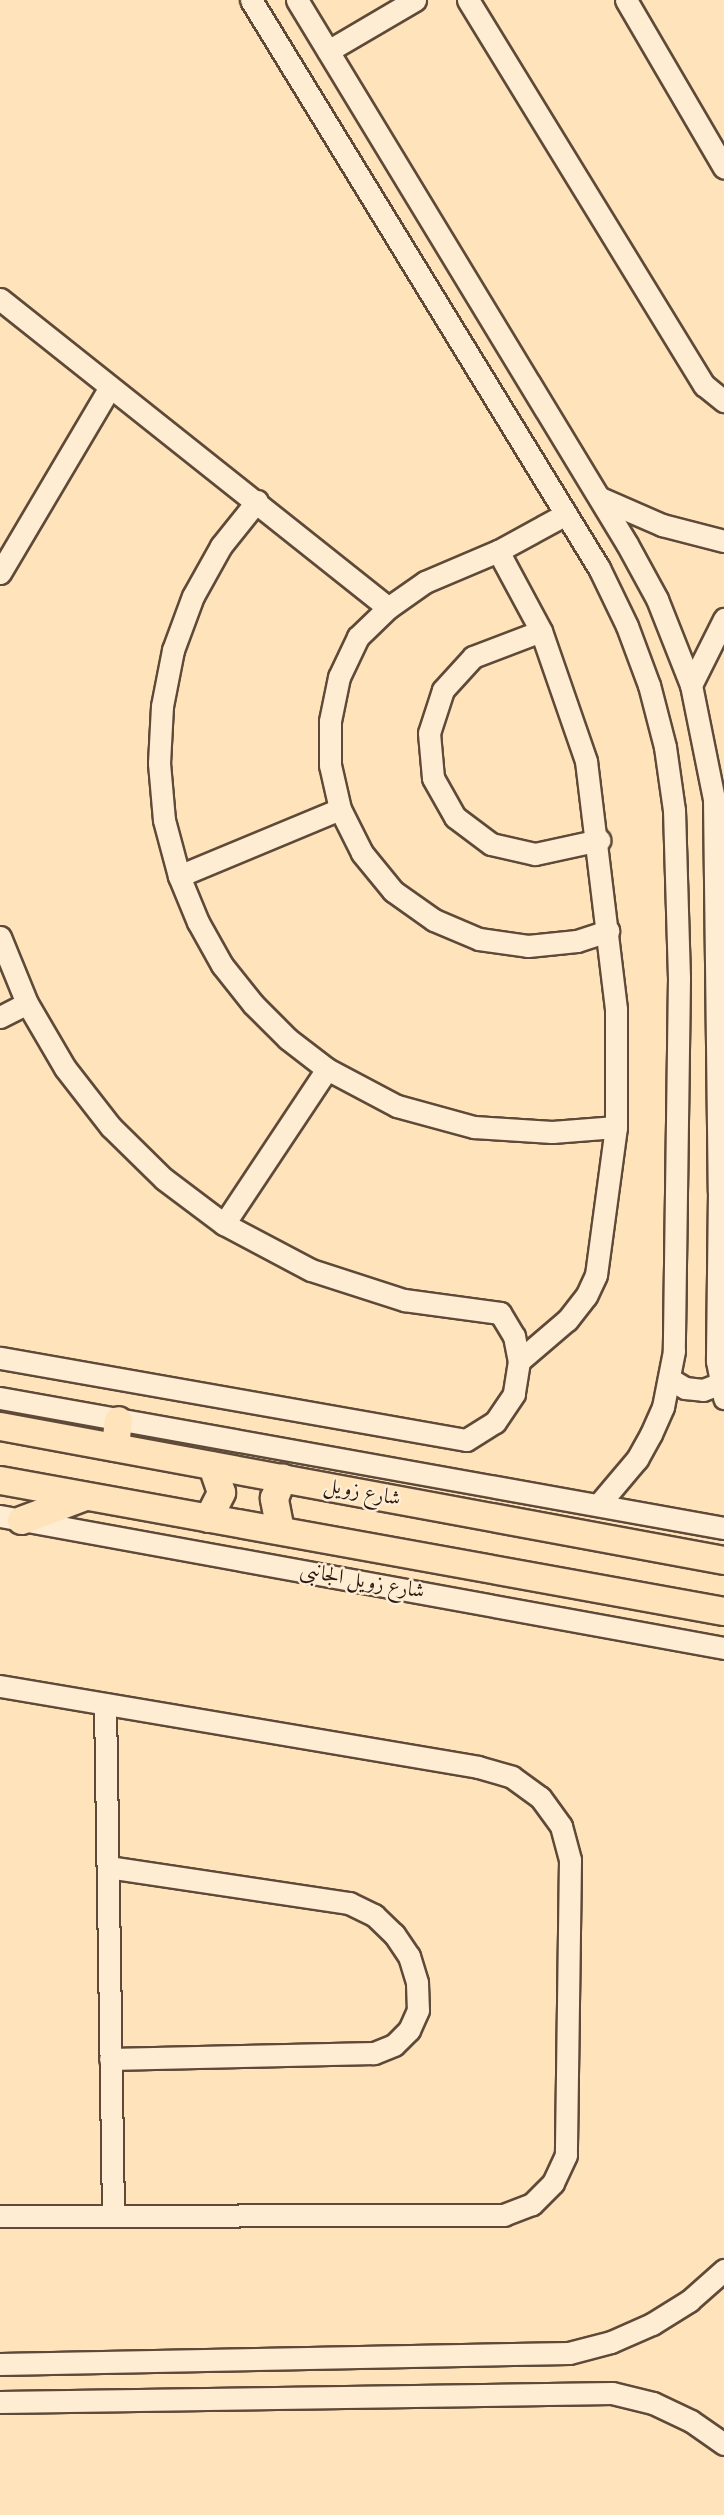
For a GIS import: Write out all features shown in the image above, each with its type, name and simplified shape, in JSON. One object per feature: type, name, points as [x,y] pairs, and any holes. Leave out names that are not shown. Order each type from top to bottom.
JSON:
[{"type":"main road","points":[[115,1447],[118,1420]]},
{"type":"main road","name":"شارع زويل","points":[[0,1426],[724,1560]]},
{"type":"main road","points":[[208,1518],[221,1492],[212,1466]]},
{"type":"main road","points":[[280,1530],[274,1498],[282,1478]]},
{"type":"main road","points":[[0,1480],[724,1611]]},
{"type":"main road","points":[[11,1518],[86,1496]]},
{"type":"street","points":[[251,0],[566,514],[622,616],[649,686],[665,747],[674,810],[679,989],[674,1351],[663,1407],[637,1459],[600,1503]]},
{"type":"street","points":[[297,0],[600,498],[657,598],[691,686],[713,789],[716,842],[722,1391],[685,1388],[670,1379]]},
{"type":"street","points":[[328,51],[415,0]]},
{"type":"street","points":[[468,0],[700,380],[724,401]]},
{"type":"street","points":[[626,0],[724,168]]},
{"type":"street","points":[[0,299],[257,501],[388,608]]},
{"type":"street","points":[[0,573],[110,387]]},
{"type":"street","points":[[600,498],[662,525],[724,541]]},
{"type":"street","points":[[257,501],[221,546],[193,596],[169,672],[162,706],[159,763],[164,820],[179,876],[198,922],[222,965],[260,1011],[327,1069],[398,1106],[474,1127],[552,1132],[616,1127]]},
{"type":"street","points":[[566,514],[498,551],[424,582],[388,608],[358,637],[339,677],[330,721],[330,765],[340,809],[362,854],[393,891],[434,920],[479,939],[528,946],[577,941],[609,931]]},
{"type":"street","points":[[498,551],[541,631],[586,761],[599,840],[616,1010],[616,1127],[596,1275],[586,1296],[567,1320],[519,1361]]},
{"type":"street","points":[[691,686],[724,619]]},
{"type":"street","points":[[541,631],[473,657],[443,690],[429,733],[433,778],[455,817],[491,844],[535,854],[599,840]]},
{"type":"street","points":[[179,876],[340,809]]},
{"type":"street","points":[[0,938],[27,1003],[65,1068],[111,1127],[164,1179],[224,1224],[276,1253],[357,1287],[413,1302],[500,1313],[514,1336],[519,1361],[514,1394],[495,1422],[466,1440],[0,1358]]},
{"type":"street","points":[[0,1017],[27,1003]]},
{"type":"street","points":[[224,1224],[327,1069]]},
{"type":"street","points":[[0,1398],[600,1503],[724,1528]]},
{"type":"street","name":"شارع زويل الجانبى","points":[[11,1518],[724,1648]]},
{"type":"street","points":[[0,1686],[478,1767],[512,1777],[540,1797],[554,1816],[570,1860],[566,2155],[553,2183],[532,2204],[504,2215],[0,2216]]},
{"type":"street","points":[[105,1704],[113,2216]]},
{"type":"street","points":[[108,1867],[349,1903],[374,1915],[394,1934],[409,1956],[417,1983],[418,2010],[409,2030],[394,2044],[374,2053],[111,2059]]},
{"type":"street","points":[[0,2364],[569,2353],[611,2342],[652,2324],[688,2301],[724,2270]]},
{"type":"street","points":[[0,2402],[612,2393],[653,2403],[691,2421],[724,2444]]}]
